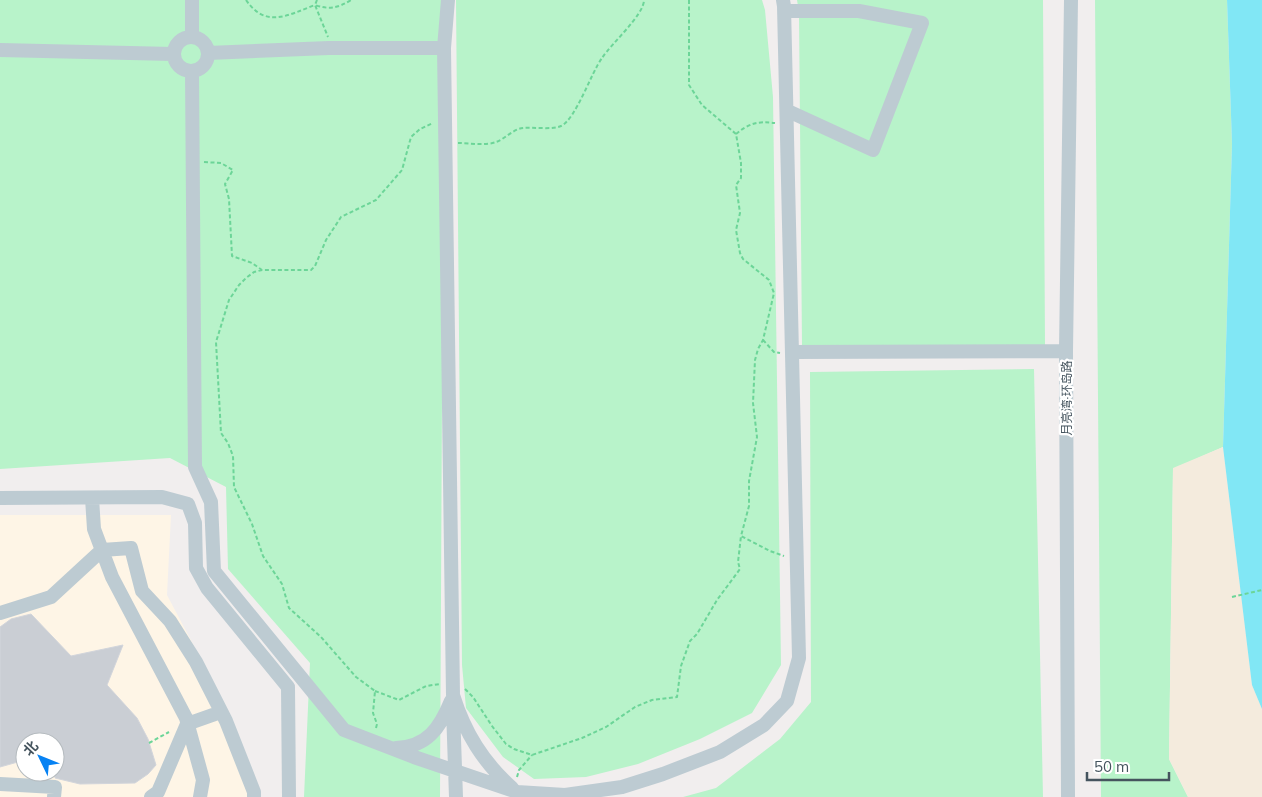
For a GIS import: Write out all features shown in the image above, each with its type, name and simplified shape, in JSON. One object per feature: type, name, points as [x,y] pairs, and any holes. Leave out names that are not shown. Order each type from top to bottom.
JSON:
[{"type":"street","points":[[192,0],[192,37]]},
{"type":"street","points":[[448,0],[444,48],[456,797]]},
{"type":"street","name":"月亮湾·环岛路","points":[[1068,797],[1066,351],[1071,0]]},
{"type":"street","points":[[192,72],[195,467],[211,502],[214,571],[344,730],[456,772],[514,790],[565,795],[622,787],[663,774],[720,752],[764,725],[787,701],[799,658],[784,5],[859,11],[922,23],[874,150],[788,118]]},
{"type":"street","points":[[192,37],[202,41],[208,53],[206,62],[202,67],[192,72],[181,69],[177,65],[173,54],[181,40],[192,37]]},
{"type":"street","points":[[208,53],[329,48],[444,48]]},
{"type":"street","points":[[0,50],[173,54]]},
{"type":"street","points":[[793,352],[1066,351]]},
{"type":"street","points":[[0,498],[162,497],[188,504],[195,523],[196,568],[199,575],[207,588],[288,687],[289,797]]},
{"type":"street","points":[[92,498],[94,530],[112,577],[187,724],[203,780],[200,797]]},
{"type":"street","points":[[0,613],[51,597],[102,550],[131,548],[142,591],[170,622],[196,662],[221,712],[254,792],[254,797]]},
{"type":"street","points":[[390,748],[410,747],[423,742],[445,716],[453,689]]},
{"type":"street","points":[[453,689],[460,717],[475,744],[493,770],[514,790]]},
{"type":"street","points":[[151,797],[158,792],[187,724],[221,712]]},
{"type":"street","points":[[0,784],[55,786],[54,797]]},
{"type":"path","points":[[246,0],[252,8],[269,19],[281,18],[315,5],[324,8],[334,8],[342,6],[351,0]]},
{"type":"path","points":[[317,0],[315,5],[328,34],[329,48]]},
{"type":"path","points":[[445,143],[496,142],[520,128],[561,127],[575,109],[603,56],[638,15],[644,6],[644,0]]},
{"type":"path","points":[[514,790],[519,770],[532,755],[582,738],[606,727],[635,706],[652,700],[677,697],[681,666],[690,641],[697,634],[740,569],[738,562],[741,536],[749,506],[749,481],[757,437],[753,403],[755,360],[758,348],[763,340],[774,293],[769,280],[743,259],[740,253],[736,230],[740,213],[736,185],[741,178],[736,134],[702,105],[689,85],[689,0]]},
{"type":"path","points":[[736,134],[744,127],[757,122],[788,118]]},
{"type":"path","points":[[445,120],[420,128],[411,137],[402,170],[376,200],[341,217],[326,240],[315,266],[311,270],[262,270],[246,278],[229,300],[216,342],[221,433],[228,443],[232,456],[234,487],[252,524],[263,556],[282,584],[289,608],[321,637],[356,677],[375,691],[399,700],[426,686],[453,689],[462,685],[473,697],[506,744],[532,755]]},
{"type":"path","points":[[192,161],[221,163],[233,170],[225,184],[229,199],[232,256],[252,263],[262,270]]},
{"type":"path","points":[[763,340],[774,352],[793,352]]},
{"type":"path","points":[[741,536],[770,551],[783,556],[797,558]]},
{"type":"path","points":[[1232,597],[1262,590]]},
{"type":"path","points":[[373,741],[377,724],[373,713],[375,691]]},
{"type":"path","points":[[149,743],[187,724]]},
{"type":"shaded area","points":[[0,515],[171,515],[167,595],[231,716],[258,797],[0,797]]},
{"type":"green space","points":[[0,0],[444,0],[440,797],[304,797],[310,663],[228,569],[226,487],[170,458],[0,469]]},
{"type":"green space","points":[[456,0],[762,0],[765,10],[773,97],[781,665],[752,713],[700,739],[638,764],[586,777],[534,779],[503,757],[466,708],[462,665]]},
{"type":"green space","points":[[797,0],[1043,0],[1045,345],[802,346],[799,12]]},
{"type":"green space","points":[[1095,0],[1227,0],[1232,144],[1223,447],[1173,469],[1169,759],[1188,797],[1101,797]]},
{"type":"green space","points":[[1034,369],[1043,797],[683,797],[716,788],[780,739],[811,702],[810,372]]},
{"type":"sand","points":[[1223,447],[1252,685],[1262,709],[1262,797],[1188,797],[1169,759],[1173,468]]},
{"type":"water","points":[[1227,0],[1262,0],[1262,709],[1252,685],[1223,447],[1232,144]]},
{"type":"building","points":[[31,614],[71,656],[123,645],[107,685],[137,718],[148,739],[156,765],[148,774],[135,783],[80,784],[65,780],[65,732],[15,732],[15,763],[0,767],[0,627],[11,619]]}]
